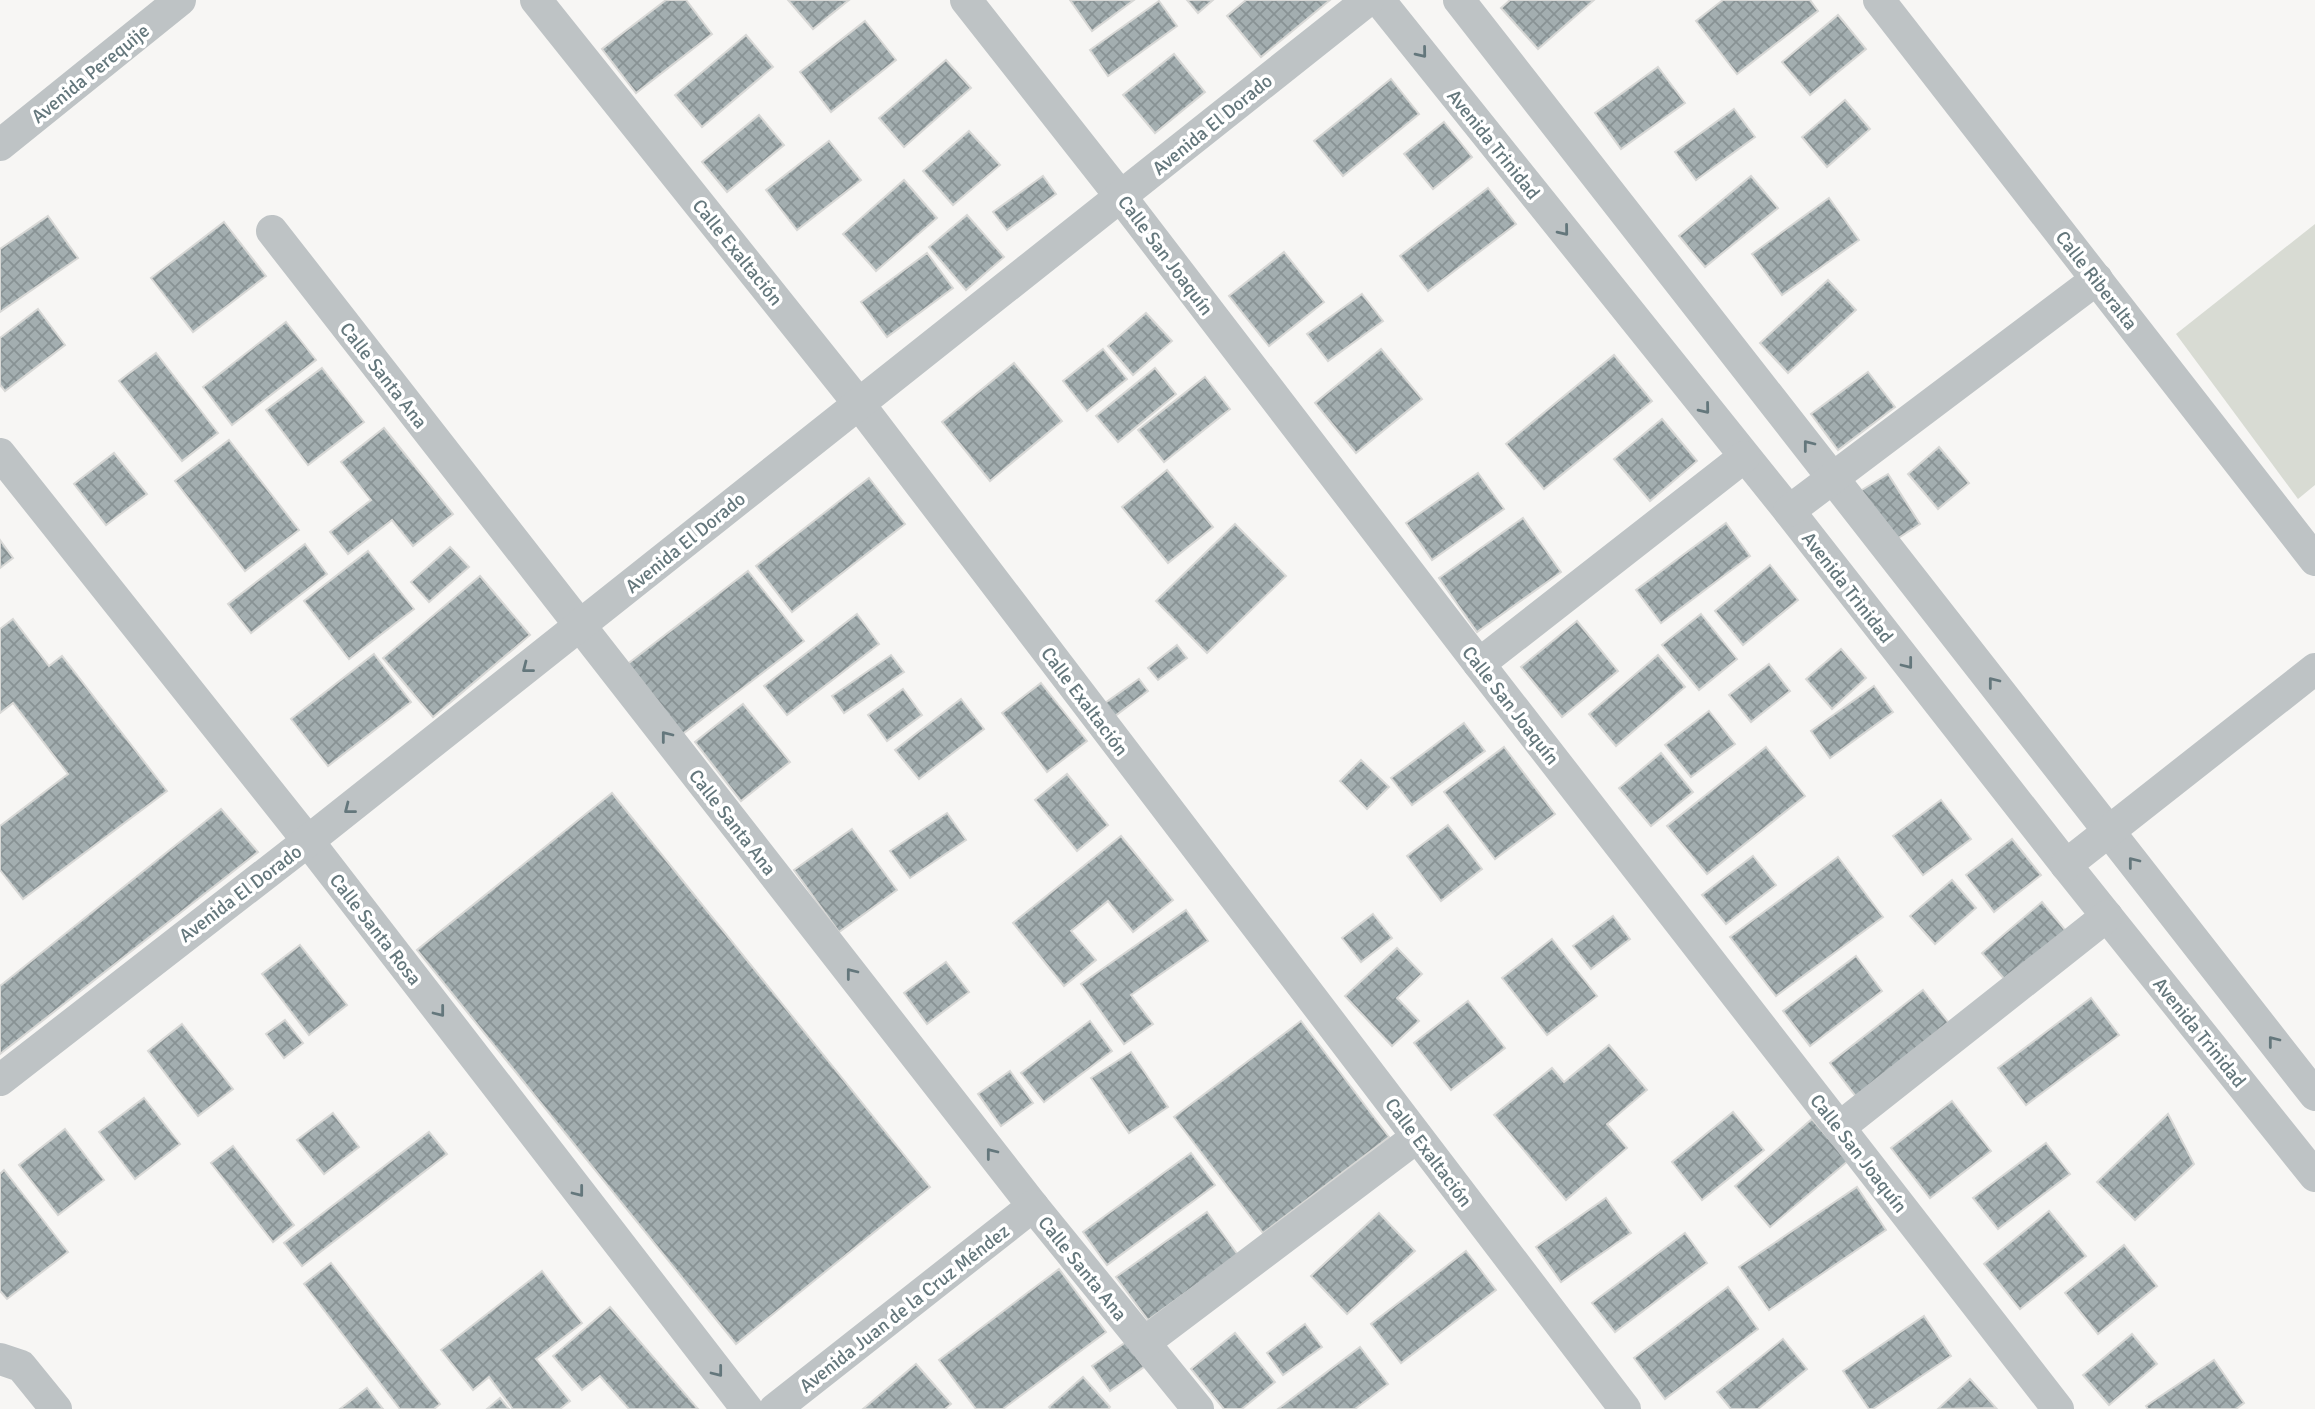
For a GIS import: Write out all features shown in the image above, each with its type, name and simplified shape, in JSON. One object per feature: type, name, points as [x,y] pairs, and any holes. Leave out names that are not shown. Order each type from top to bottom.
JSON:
[{"type":"street","name":"Avenida Perequije","points":[[0,145],[180,0]]},
{"type":"street","name":"Calle Exaltación","points":[[536,0],[859,404],[1625,1409]]},
{"type":"street","name":"Calle San Joaquín","points":[[965,0],[1121,197],[1479,664],[2058,1409]]},
{"type":"street","name":"Avenida El Dorado","points":[[1,1078],[308,841],[1368,0]]},
{"type":"street","name":"Avenida Trinidad","points":[[1379,0],[1789,511],[2066,865],[2315,1176]]},
{"type":"street","points":[[1460,0],[2315,1095]]},
{"type":"street","name":"Calle Riberalta","points":[[1879,0],[2315,560]]},
{"type":"street","name":"Calle Santa Ana","points":[[272,231],[1032,1206],[1198,1409]]},
{"type":"street","points":[[1789,511],[2097,279]]},
{"type":"street","name":"Calle Santa Rosa","points":[[0,454],[308,841],[747,1409]]},
{"type":"street","points":[[1479,664],[1744,457]]},
{"type":"street","points":[[2066,865],[2315,668]]},
{"type":"street","points":[[1840,1127],[2107,916]]},
{"type":"street","points":[[1144,1343],[1418,1137]]},
{"type":"street","name":"Avenida Juan de la Cruz Méndez","points":[[781,1407],[1032,1206]]},
{"type":"street","points":[[0,1359],[21,1366],[56,1409]]},
{"type":"shaded area","points":[[2315,224],[2315,485],[2298,499],[2176,334]]},
{"type":"building","points":[[666,0],[686,0],[712,34],[636,93],[602,49]]},
{"type":"building","points":[[788,0],[849,0],[813,29]]},
{"type":"building","points":[[1070,0],[1134,0],[1092,31]]},
{"type":"building","points":[[1187,0],[1213,0],[1198,13]]},
{"type":"building","points":[[1246,0],[1330,0],[1261,57],[1227,16]]},
{"type":"building","points":[[1510,0],[1594,0],[1538,49],[1501,8]]},
{"type":"building","points":[[1723,0],[1810,0],[1818,11],[1737,74],[1696,21]]},
{"type":"building","points":[[1159,1],[1177,26],[1108,76],[1090,50]]},
{"type":"building","points":[[1838,15],[1866,49],[1810,95],[1782,62]]},
{"type":"building","points":[[865,21],[896,60],[831,112],[800,72]]},
{"type":"building","points":[[746,35],[773,67],[702,127],[675,95]]},
{"type":"building","points":[[1174,54],[1205,92],[1155,133],[1123,95]]},
{"type":"building","points":[[946,60],[971,88],[904,147],[879,118]]},
{"type":"building","points":[[1658,67],[1685,103],[1621,149],[1595,113]]},
{"type":"building","points":[[1391,79],[1419,114],[1343,176],[1314,141]]},
{"type":"building","points":[[1845,100],[1870,129],[1827,167],[1802,137]]},
{"type":"building","points":[[1734,109],[1755,137],[1696,180],[1675,152]]},
{"type":"building","points":[[759,115],[784,145],[727,192],[702,162]]},
{"type":"building","points":[[1444,122],[1472,157],[1433,189],[1404,154]]},
{"type":"building","points":[[969,131],[1000,165],[953,205],[923,171]]},
{"type":"building","points":[[829,141],[861,180],[797,230],[766,190]]},
{"type":"building","points":[[1043,176],[1056,194],[1007,230],[993,212]]},
{"type":"building","points":[[1751,176],[1778,208],[1705,267],[1679,236]]},
{"type":"building","points":[[904,180],[937,218],[876,271],[843,234]]},
{"type":"building","points":[[1488,188],[1516,224],[1428,291],[1400,256]]},
{"type":"building","points":[[1829,198],[1859,240],[1782,295],[1752,254]]},
{"type":"building","points":[[967,215],[1004,257],[966,290],[929,247]]},
{"type":"building","points":[[48,216],[78,258],[0,312],[0,249]]},
{"type":"building","points":[[224,222],[266,276],[193,332],[151,278]]},
{"type":"building","points":[[1284,252],[1324,302],[1269,346],[1229,296]]},
{"type":"building","points":[[927,253],[953,288],[887,337],[861,302]]},
{"type":"building","points":[[1828,280],[1856,310],[1788,373],[1760,343]]},
{"type":"building","points":[[1362,294],[1383,321],[1328,361],[1307,334]]},
{"type":"building","points":[[38,309],[65,345],[5,391],[0,385],[0,338]]},
{"type":"building","points":[[1146,313],[1172,341],[1133,375],[1108,346]]},
{"type":"building","points":[[286,322],[316,360],[232,425],[203,387]]},
{"type":"building","points":[[1103,349],[1127,379],[1087,411],[1063,381]]},
{"type":"building","points":[[1381,349],[1422,399],[1356,453],[1315,403]]},
{"type":"building","points":[[156,353],[218,433],[182,461],[119,381]]},
{"type":"building","points":[[1614,355],[1652,401],[1544,489],[1506,444]]},
{"type":"building","points":[[1014,363],[1062,421],[990,481],[942,422]]},
{"type":"building","points":[[322,368],[364,422],[308,465],[266,410]]},
{"type":"building","points":[[1155,368],[1176,394],[1118,442],[1096,416]]},
{"type":"building","points":[[1868,372],[1895,407],[1838,450],[1811,414]]},
{"type":"building","points":[[1205,377],[1230,409],[1164,462],[1138,430]]},
{"type":"building","points":[[1662,419],[1697,461],[1650,501],[1614,459]]},
{"type":"building","points":[[384,428],[453,514],[413,546],[392,520],[348,554],[330,532],[371,500],[341,462]]},
{"type":"building","points":[[229,440],[299,530],[245,571],[175,481]]},
{"type":"building","points":[[1939,447],[1969,483],[1938,509],[1908,474]]},
{"type":"building","points":[[114,453],[147,494],[106,525],[74,484]]},
{"type":"building","points":[[1167,470],[1213,527],[1168,563],[1122,507]]},
{"type":"building","points":[[1478,473],[1504,509],[1432,560],[1406,523]]},
{"type":"building","points":[[1888,474],[1920,524],[1889,544],[1857,493]]},
{"type":"building","points":[[869,478],[905,524],[792,612],[756,566]]},
{"type":"building","points":[[1523,518],[1561,572],[1477,632],[1439,578]]},
{"type":"building","points":[[1726,523],[1750,556],[1661,623],[1636,590]]},
{"type":"building","points":[[1235,524],[1286,576],[1207,653],[1156,601]]},
{"type":"building","points":[[0,540],[13,558],[0,568]]},
{"type":"building","points":[[305,544],[327,574],[251,633],[228,604]]},
{"type":"building","points":[[450,547],[469,567],[429,602],[411,582]]},
{"type":"building","points":[[368,551],[414,609],[349,659],[304,601]]},
{"type":"building","points":[[1770,565],[1798,600],[1743,645],[1715,611]]},
{"type":"building","points":[[748,571],[804,641],[680,736],[625,666]]},
{"type":"building","points":[[480,576],[530,635],[433,717],[383,658]]},
{"type":"building","points":[[857,614],[879,644],[787,715],[764,686]]},
{"type":"building","points":[[1701,614],[1737,659],[1699,690],[1662,645]]},
{"type":"building","points":[[13,619],[49,666],[62,656],[167,791],[23,899],[0,870],[0,826],[68,774],[13,703],[0,713],[0,629]]},
{"type":"building","points":[[1577,621],[1618,671],[1562,717],[1521,667]]},
{"type":"building","points":[[1177,645],[1187,658],[1158,680],[1148,668]]},
{"type":"building","points":[[1841,649],[1866,678],[1832,709],[1806,679]]},
{"type":"building","points":[[374,654],[411,702],[328,766],[291,719]]},
{"type":"building","points":[[891,655],[904,672],[844,713],[832,696]]},
{"type":"building","points":[[1658,655],[1685,687],[1616,746],[1589,714]]},
{"type":"building","points":[[1769,664],[1790,691],[1751,722],[1729,695]]},
{"type":"building","points":[[1139,679],[1148,691],[1115,716],[1105,703]]},
{"type":"building","points":[[1041,683],[1087,741],[1047,772],[1002,713]]},
{"type":"building","points":[[1874,686],[1893,712],[1830,758],[1811,731]]},
{"type":"building","points":[[903,689],[922,715],[887,741],[868,715]]},
{"type":"building","points":[[961,699],[984,729],[919,779],[895,750]]},
{"type":"building","points":[[743,704],[790,762],[741,801],[695,742]]},
{"type":"building","points":[[1709,711],[1735,744],[1691,777],[1665,745]]},
{"type":"building","points":[[1464,723],[1485,751],[1412,805],[1391,778]]},
{"type":"building","points":[[1504,747],[1555,814],[1495,859],[1444,792]]},
{"type":"building","points":[[1766,747],[1805,796],[1707,874],[1667,826]]},
{"type":"building","points":[[1661,753],[1693,792],[1651,826],[1619,788]]},
{"type":"building","points":[[1361,760],[1389,787],[1367,809],[1340,781]]},
{"type":"building","points":[[1067,774],[1108,825],[1077,851],[1035,800]]},
{"type":"building","points":[[612,793],[930,1187],[736,1344],[417,950]]},
{"type":"building","points":[[1941,800],[1971,839],[1923,875],[1893,836]]},
{"type":"building","points":[[221,809],[258,852],[0,1054],[0,986]]},
{"type":"building","points":[[947,813],[966,840],[910,878],[890,851]]},
{"type":"building","points":[[1448,825],[1482,869],[1441,901],[1407,856]]},
{"type":"building","points":[[852,829],[897,890],[839,932],[794,870]]},
{"type":"building","points":[[1121,836],[1173,900],[1133,932],[1108,901],[1071,931],[1096,960],[1064,986],[1013,923]]},
{"type":"building","points":[[2012,839],[2041,875],[1994,912],[1966,875]]},
{"type":"building","points":[[1753,856],[1776,885],[1726,924],[1702,895]]},
{"type":"building","points":[[1838,857],[1883,917],[1776,996],[1730,937]]},
{"type":"building","points":[[1952,880],[1976,908],[1935,944],[1910,916]]},
{"type":"building","points":[[2042,902],[2066,931],[2006,981],[1982,953]]},
{"type":"building","points":[[1186,910],[1208,941],[1131,995],[1153,1024],[1124,1044],[1081,984]]},
{"type":"building","points":[[1373,914],[1392,938],[1361,962],[1342,938]]},
{"type":"building","points":[[1613,916],[1630,939],[1591,969],[1573,946]]},
{"type":"building","points":[[1552,939],[1597,996],[1547,1035],[1502,978]]},
{"type":"building","points":[[300,945],[347,1005],[309,1035],[262,974]]},
{"type":"building","points":[[1397,948],[1422,974],[1397,998],[1419,1021],[1392,1046],[1345,996]]},
{"type":"building","points":[[1856,956],[1882,991],[1810,1046],[1783,1011]]},
{"type":"building","points":[[946,962],[969,992],[927,1024],[904,993]]},
{"type":"building","points":[[1923,990],[1952,1027],[1858,1099],[1830,1063]]},
{"type":"building","points":[[2091,998],[2119,1035],[2026,1105],[1998,1068]]},
{"type":"building","points":[[1468,1001],[1505,1048],[1451,1090],[1414,1043]]},
{"type":"building","points":[[285,1020],[303,1043],[284,1058],[266,1034]]},
{"type":"building","points":[[1090,1021],[1112,1051],[1044,1102],[1021,1073]]},
{"type":"building","points":[[1301,1021],[1389,1137],[1263,1233],[1174,1117]]},
{"type":"building","points":[[182,1024],[233,1089],[198,1116],[148,1051]]},
{"type":"building","points":[[1609,1045],[1647,1090],[1607,1124],[1627,1148],[1566,1200],[1494,1115],[1552,1068],[1564,1082]]},
{"type":"building","points":[[1131,1052],[1168,1107],[1129,1133],[1091,1078]]},
{"type":"building","points":[[1010,1071],[1033,1103],[1001,1126],[978,1094]]},
{"type":"building","points":[[144,1098],[180,1144],[135,1179],[99,1132]]},
{"type":"building","points":[[1952,1101],[1991,1151],[1930,1198],[1891,1148]]},
{"type":"building","points":[[1733,1112],[1764,1150],[1702,1200],[1672,1162]]},
{"type":"building","points":[[333,1113],[359,1147],[324,1174],[297,1140]]},
{"type":"building","points":[[2168,1114],[2194,1164],[2135,1220],[2097,1182]]},
{"type":"building","points":[[1812,1119],[1848,1161],[1770,1227],[1735,1186]]},
{"type":"building","points":[[65,1129],[104,1180],[58,1215],[19,1165]]},
{"type":"building","points":[[429,1132],[447,1154],[302,1266],[284,1243]]},
{"type":"building","points":[[2046,1143],[2070,1174],[1998,1229],[1973,1198]]},
{"type":"building","points":[[233,1146],[294,1225],[273,1242],[211,1163]]},
{"type":"building","points":[[1191,1153],[1215,1185],[1107,1265],[1083,1232]]},
{"type":"building","points":[[4,1170],[68,1252],[7,1299],[0,1291],[0,1174]]},
{"type":"building","points":[[1857,1187],[1886,1230],[1769,1310],[1739,1267]]},
{"type":"building","points":[[1606,1198],[1631,1233],[1561,1282],[1536,1247]]},
{"type":"building","points":[[2049,1211],[2086,1256],[2020,1309],[1984,1264]]},
{"type":"building","points":[[1207,1212],[1238,1255],[1148,1320],[1116,1277]]},
{"type":"building","points":[[1379,1213],[1415,1251],[1347,1314],[1311,1276]]},
{"type":"building","points":[[1685,1233],[1707,1263],[1615,1332],[1592,1303]]},
{"type":"building","points":[[2124,1245],[2157,1286],[2098,1334],[2065,1293]]},
{"type":"building","points":[[1466,1251],[1496,1290],[1401,1363],[1371,1324]]},
{"type":"building","points":[[331,1263],[440,1404],[434,1409],[400,1409],[304,1284]]},
{"type":"building","points":[[1059,1269],[1106,1332],[1003,1409],[976,1409],[939,1360]]},
{"type":"building","points":[[542,1271],[582,1323],[536,1359],[570,1401],[560,1409],[513,1409],[489,1377],[473,1390],[441,1350]]},
{"type":"building","points":[[1728,1287],[1758,1329],[1665,1399],[1634,1358]]},
{"type":"building","points":[[610,1307],[698,1409],[629,1409],[600,1376],[582,1390],[553,1356]]},
{"type":"building","points":[[1924,1316],[1951,1356],[1873,1409],[1869,1409],[1843,1371]]},
{"type":"building","points":[[1305,1324],[1322,1347],[1283,1375],[1267,1353]]},
{"type":"building","points":[[1235,1333],[1275,1382],[1242,1409],[1224,1409],[1191,1369]]},
{"type":"building","points":[[2132,1334],[2157,1364],[2109,1405],[2083,1375]]},
{"type":"building","points":[[1783,1339],[1807,1369],[1758,1409],[1731,1409],[1717,1392]]},
{"type":"building","points":[[1126,1342],[1144,1367],[1110,1391],[1092,1366]]},
{"type":"building","points":[[1360,1347],[1388,1384],[1355,1409],[1278,1409]]},
{"type":"building","points":[[2214,1360],[2244,1403],[2236,1409],[2148,1409],[2146,1406]]},
{"type":"building","points":[[916,1364],[951,1404],[945,1409],[863,1409]]},
{"type":"building","points":[[1083,1377],[1110,1407],[1108,1409],[1049,1407]]},
{"type":"building","points":[[1970,1379],[1996,1408],[1938,1409]]},
{"type":"building","points":[[367,1388],[383,1409],[340,1409]]},
{"type":"building","points":[[500,1398],[509,1409],[487,1409]]}]
